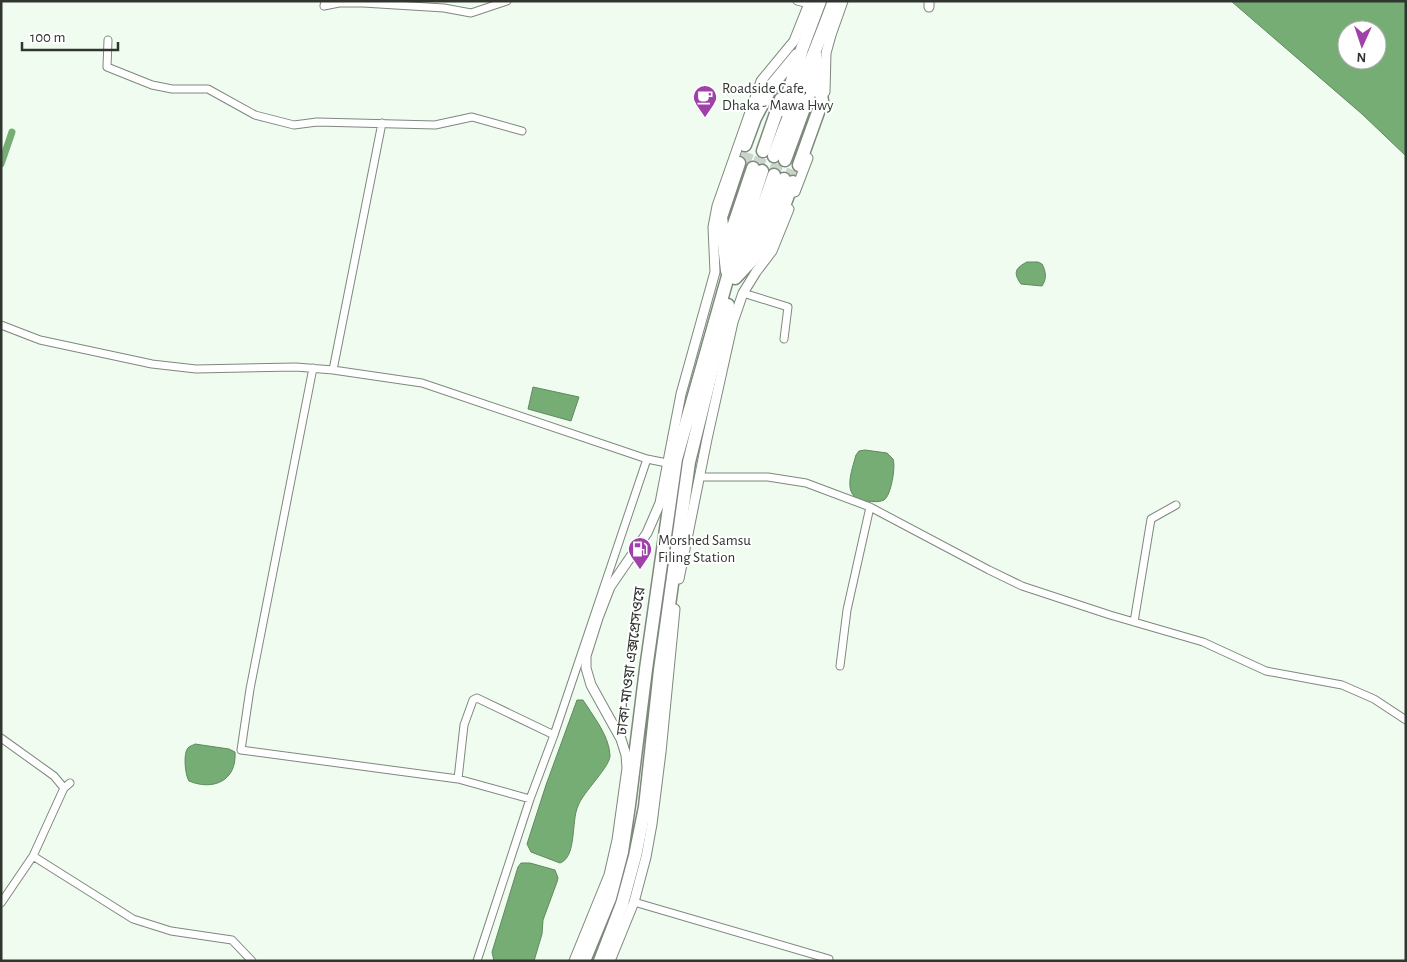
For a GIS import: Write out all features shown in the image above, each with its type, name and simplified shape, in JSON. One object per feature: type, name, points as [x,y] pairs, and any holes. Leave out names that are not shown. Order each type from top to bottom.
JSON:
[{"type":"highway","points":[[772,155],[818,71],[834,1]]},
{"type":"highway","points":[[772,155],[755,118],[788,66],[813,2]]},
{"type":"highway","points":[[772,155],[788,66]]},
{"type":"highway","points":[[772,155],[788,66]]},
{"type":"highway","points":[[772,155],[790,109],[818,71]]},
{"type":"highway","name":"ঢাকা-মাওয়া এক্সপ্রেসওয়ে","points":[[738,272],[726,255],[723,231],[766,172]]},
{"type":"highway","name":"ঢাকা-মাওয়া এক্সপ্রেসওয়ে","points":[[738,272],[760,251],[766,172]]},
{"type":"highway","name":"ঢাকা-মাওয়া এক্সপ্রেসওয়ে","points":[[726,255],[766,172]]},
{"type":"highway","name":"ঢাকা-মাওয়া এক্সপ্রেসওয়ে","points":[[600,961],[622,904],[635,856],[645,807],[660,670],[689,462],[766,172]]},
{"type":"highway","name":"ঢাকা-মাওয়া এক্সপ্রেসওয়ে","points":[[584,961],[610,898],[622,852],[630,806],[646,669],[676,459],[738,272],[766,172]]},
{"type":"street","points":[[324,1],[324,6],[362,3],[444,8],[471,13],[507,1]]},
{"type":"street","points":[[574,961],[609,876],[617,840],[627,768],[626,755],[621,739],[591,685],[586,668],[586,656],[610,587],[647,533],[655,516],[665,483],[667,463],[681,394],[715,272],[713,227],[717,206],[761,81],[794,42],[813,2],[797,1]]},
{"type":"street","points":[[610,961],[634,902],[652,824],[680,569],[733,322],[743,293],[772,251],[815,138],[824,111],[826,53],[830,35],[843,1]]},
{"type":"street","points":[[108,40],[107,67],[152,85],[172,89],[208,89],[255,115],[294,125],[317,122],[435,125],[472,117],[522,131]]},
{"type":"street","points":[[334,370],[382,124]]},
{"type":"street","points":[[743,293],[788,307],[784,339]]},
{"type":"street","points":[[1,325],[40,340],[152,364],[196,369],[296,366],[422,383],[647,459],[667,463]]},
{"type":"street","points":[[312,368],[250,689],[241,750],[458,779],[530,799]]},
{"type":"street","points":[[477,961],[530,799],[554,735],[647,459]]},
{"type":"street","points":[[700,477],[768,477],[806,483],[870,507],[1022,586],[1203,642],[1266,671],[1342,685],[1374,699],[1406,720]]},
{"type":"street","points":[[1134,622],[1151,519],[1176,505]]},
{"type":"street","points":[[840,666],[847,610],[870,507]]},
{"type":"street","points":[[458,779],[464,726],[475,698],[554,735]]},
{"type":"street","points":[[1,738],[67,785],[33,856],[1,903]]},
{"type":"street","points":[[33,856],[133,919],[172,931],[232,940],[252,961]]},
{"type":"street","points":[[634,902],[829,959]]},
{"type":"shaded area","points":[[1231,1],[1406,1],[1406,156],[1362,114]]},
{"type":"shaded area","points":[[1027,262],[1042,264],[1045,281],[1042,286],[1021,284],[1018,280],[1016,271]]},
{"type":"shaded area","points":[[533,387],[579,397],[571,421],[528,409]]},
{"type":"shaded area","points":[[859,451],[887,453],[893,459],[894,468],[891,487],[887,497],[882,501],[864,501],[852,494],[850,489],[856,455]]},
{"type":"shaded area","points":[[577,700],[583,700],[598,723],[605,735],[610,755],[606,766],[578,806],[569,854],[560,863],[531,852],[527,844]]},
{"type":"shaded area","points":[[195,744],[229,749],[235,752],[235,762],[228,777],[215,784],[207,785],[189,781],[185,754],[189,747]]},
{"type":"shaded area","points":[[521,863],[530,863],[555,870],[558,878],[557,882],[543,920],[542,934],[534,961],[494,961],[492,952],[518,867]]},
{"type":"waterway","points":[[1,164],[12,132]]},
{"type":"tunnel","points":[[744,164],[750,147]]},
{"type":"tunnel","points":[[757,169],[763,151]]},
{"type":"tunnel","points":[[774,175],[779,158]]},
{"type":"tunnel","points":[[789,181],[795,163]]},
{"type":"place","name":"Roadside Cafe, Dhaka - Mawa Hwy","points":[[705,118]]},
{"type":"place","name":"Morshed Samsu Filing Station","points":[[640,570]]}]
